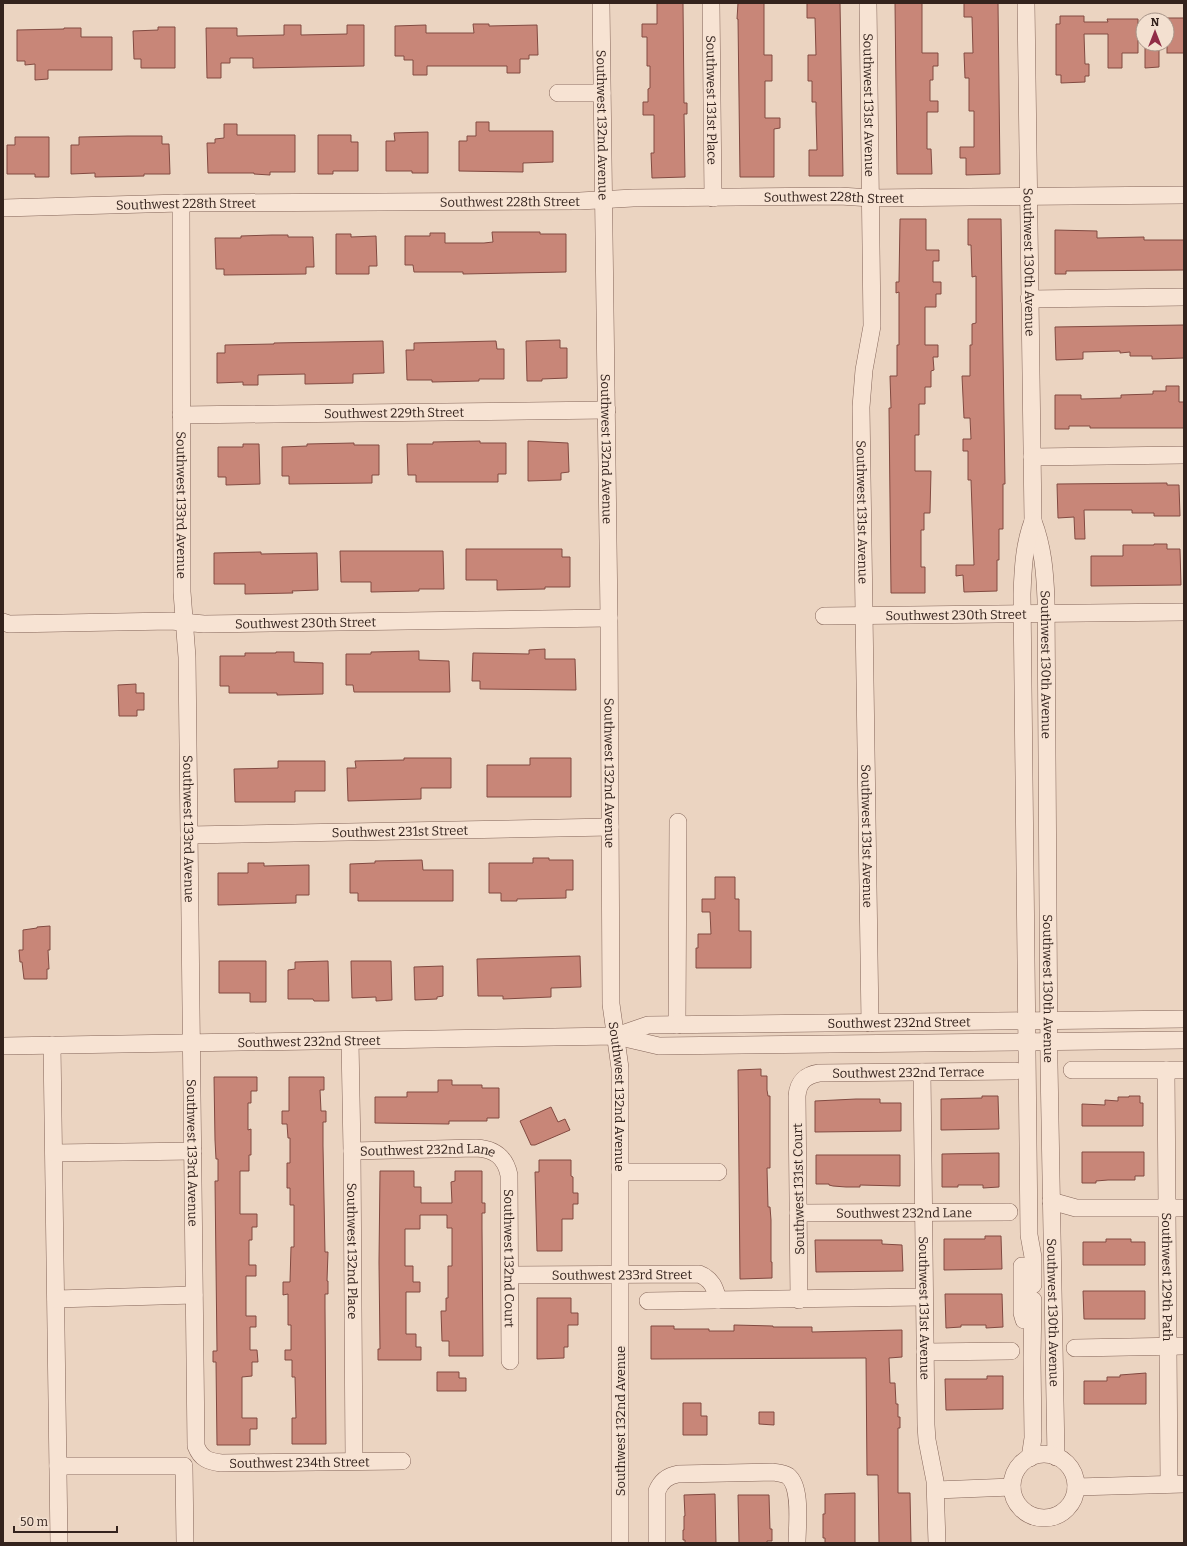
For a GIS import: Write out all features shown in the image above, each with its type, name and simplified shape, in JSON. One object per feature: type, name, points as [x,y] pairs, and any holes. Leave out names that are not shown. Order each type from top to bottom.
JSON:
[{"type":"street","name":"Southwest 132nd Avenue","points":[[601,3],[607,410],[611,1004],[620,1068],[620,1543]]},
{"type":"street","name":"Southwest 131st Place","points":[[711,3],[713,198]]},
{"type":"street","name":"Southwest 131st Avenue","points":[[868,3],[872,326],[864,370],[861,407],[870,1023]]},
{"type":"street","name":"Southwest 130th Avenue","points":[[1026,3],[1033,521],[1026,543],[1023,568],[1029,1235],[1033,1257],[1034,1299],[1032,1358],[1033,1438],[1030,1458]]},
{"type":"street","points":[[558,93],[602,93]]},
{"type":"street","name":"Southwest 228th Street","points":[[3,208],[181,203],[580,201],[604,199],[840,196],[871,198],[1184,195]]},
{"type":"street","name":"Southwest 133rd Avenue","points":[[181,203],[182,592],[186,623],[192,1043],[195,1436],[199,1453]]},
{"type":"street","points":[[1029,299],[1184,298]]},
{"type":"street","name":"Southwest 229th Street","points":[[181,415],[607,410]]},
{"type":"street","points":[[1032,457],[1184,455]]},
{"type":"street","name":"Southwest 130th Avenue","points":[[1033,521],[1039,536],[1044,559],[1046,613],[1050,1201],[1056,1457]]},
{"type":"street","name":"Southwest 230th Street","points":[[824,616],[1184,612]]},
{"type":"street","name":"Southwest 230th Street","points":[[3,622],[9,624],[171,621],[186,623],[609,618]]},
{"type":"street","points":[[677,1025],[678,822]]},
{"type":"street","name":"Southwest 231st Street","points":[[189,834],[610,827]]},
{"type":"street","name":"Southwest 232nd Street","points":[[616,1036],[648,1025],[1184,1019]]},
{"type":"street","name":"Southwest 232nd Street","points":[[3,1046],[616,1036],[659,1046],[1184,1040]]},
{"type":"street","name":"Southwest 132nd Place","points":[[350,1041],[354,1462]]},
{"type":"street","points":[[52,1046],[59,1543]]},
{"type":"street","points":[[1072,1070],[1184,1070]]},
{"type":"street","name":"Southwest 129th Path","points":[[1166,1070],[1167,1208],[1176,1346],[1177,1484]]},
{"type":"street","name":"Southwest 232nd Terrace","points":[[803,1080],[810,1075],[820,1073],[1015,1071]]},
{"type":"street","name":"Southwest 131st Avenue","points":[[922,1072],[926,1432],[936,1490],[937,1543]]},
{"type":"street","name":"Southwest 131st Court","points":[[799,1300],[797,1096],[798,1088],[803,1080]]},
{"type":"street","name":"Southwest 232nd Lane","points":[[352,1151],[476,1148],[490,1150],[497,1153],[501,1158]]},
{"type":"street","points":[[54,1153],[193,1151]]},
{"type":"street","name":"Southwest 132nd Court","points":[[501,1158],[505,1162],[509,1175],[510,1361]]},
{"type":"street","points":[[620,1172],[718,1172]]},
{"type":"street","points":[[1050,1201],[1076,1208],[1184,1208]]},
{"type":"street","name":"Southwest 232nd Lane","points":[[798,1213],[1009,1212]]},
{"type":"street","name":"Southwest 130th Avenue","points":[[1029,1235],[1021,1257],[1022,1313],[1032,1358]]},
{"type":"street","name":"Southwest 233rd Street","points":[[510,1275],[699,1274],[708,1278],[711,1282],[715,1288],[718,1300]]},
{"type":"street","points":[[56,1299],[194,1295]]},
{"type":"street","name":"Southwest 233rd Street","points":[[648,1301],[924,1297]]},
{"type":"street","points":[[1034,1299],[1053,1312]]},
{"type":"street","points":[[1076,1348],[1176,1346]]},
{"type":"street","points":[[925,1352],[1011,1351]]},
{"type":"street","points":[[58,1466],[184,1466],[199,1453]]},
{"type":"street","name":"Southwest 234th Street","points":[[199,1453],[204,1459],[211,1462],[221,1463],[354,1462],[402,1460]]},
{"type":"street","points":[[1043,1455],[1056,1457],[1071,1469],[1075,1478],[1075,1494],[1068,1508],[1062,1512],[1048,1518],[1033,1516],[1021,1508],[1014,1495],[1012,1487],[1013,1480],[1019,1467],[1030,1458],[1043,1455]]},
{"type":"street","points":[[184,1466],[185,1543]]},
{"type":"street","points":[[657,1543],[657,1496],[661,1482],[670,1476],[678,1474],[772,1472],[784,1474],[794,1485],[797,1495],[797,1543]]},
{"type":"street","points":[[1076,1487],[1177,1484]]},
{"type":"street","points":[[936,1490],[1012,1487]]},
{"type":"building","points":[[657,3],[683,3],[684,103],[687,103],[687,114],[684,114],[685,177],[652,178],[651,153],[654,153],[654,115],[643,115],[643,102],[648,102],[648,89],[650,88],[650,66],[647,66],[647,37],[642,37],[642,24],[657,24]]},
{"type":"building","points":[[738,3],[764,3],[764,55],[772,55],[772,81],[765,81],[765,118],[780,118],[780,128],[774,129],[774,177],[740,177]]},
{"type":"building","points":[[807,3],[840,3],[843,176],[809,176],[809,150],[817,150],[816,102],[812,102],[812,81],[808,81],[808,55],[816,55],[815,18],[807,18]]},
{"type":"building","points":[[895,3],[922,3],[922,53],[938,53],[938,66],[933,66],[933,80],[930,80],[930,101],[938,101],[938,112],[927,112],[927,149],[931,149],[932,174],[897,174]]},
{"type":"building","points":[[964,3],[998,3],[1000,174],[966,175],[966,158],[960,158],[960,147],[974,147],[974,111],[969,111],[969,78],[965,78],[964,53],[973,53],[972,17],[964,17]]},
{"type":"building","points":[[1060,16],[1084,16],[1084,22],[1108,22],[1107,19],[1135,19],[1135,52],[1138,53],[1122,53],[1122,68],[1108,68],[1108,34],[1084,34],[1085,64],[1089,64],[1089,76],[1085,76],[1085,82],[1061,83],[1061,75],[1056,75],[1056,24],[1060,24]]},
{"type":"building","points":[[1175,18],[1184,18],[1184,53],[1167,53],[1175,52]]},
{"type":"building","points":[[473,24],[489,24],[489,26],[537,25],[538,55],[529,55],[529,59],[520,59],[520,73],[507,73],[507,66],[427,66],[427,75],[413,75],[413,60],[404,60],[404,56],[395,56],[395,26],[426,25],[426,33],[474,33]]},
{"type":"building","points":[[284,25],[301,25],[301,35],[347,34],[347,25],[364,25],[364,66],[253,68],[253,58],[230,58],[230,63],[221,63],[221,78],[207,78],[206,28],[237,28],[237,36],[284,35]]},
{"type":"building","points":[[158,27],[175,27],[175,68],[141,68],[141,59],[134,59],[133,31],[158,30]]},
{"type":"building","points":[[81,28],[81,37],[112,37],[112,70],[48,70],[48,79],[35,80],[35,64],[25,65],[25,61],[17,61],[17,30]]},
{"type":"building","points":[[1145,52],[1159,52],[1159,67],[1145,68]]},
{"type":"building","points":[[476,122],[489,122],[489,131],[553,131],[553,162],[523,163],[523,172],[459,171],[459,141],[467,141],[467,136],[476,136]]},
{"type":"building","points":[[224,124],[237,124],[237,135],[295,135],[295,172],[270,172],[270,175],[254,173],[208,173],[207,143],[215,143],[215,139],[224,138]]},
{"type":"building","points":[[428,132],[428,173],[412,173],[412,171],[386,171],[386,141],[395,141],[394,133]]},
{"type":"building","points":[[318,135],[351,135],[351,142],[358,142],[358,171],[333,171],[333,174],[318,174]]},
{"type":"building","points":[[162,136],[162,144],[169,144],[170,174],[95,177],[95,173],[71,174],[71,145],[79,145],[79,137]]},
{"type":"building","points":[[15,137],[49,137],[49,177],[35,177],[35,174],[7,174],[7,145],[15,145]]},
{"type":"building","points":[[900,219],[926,219],[926,250],[939,250],[939,261],[933,261],[933,282],[941,282],[941,294],[936,294],[936,307],[925,307],[925,345],[938,345],[938,357],[933,357],[934,370],[931,371],[931,387],[925,387],[925,404],[919,404],[919,435],[915,435],[915,471],[931,471],[930,513],[924,513],[924,530],[921,530],[921,567],[925,567],[925,593],[891,593],[889,408],[891,408],[890,376],[897,376],[897,345],[899,345],[899,292],[896,293],[896,282],[899,282]]},
{"type":"building","points":[[968,219],[1001,219],[1005,484],[1003,484],[1003,529],[999,529],[997,591],[964,592],[963,575],[956,576],[956,565],[974,565],[971,480],[968,480],[968,451],[963,451],[963,439],[971,439],[970,418],[964,418],[962,376],[970,376],[972,324],[976,323],[976,276],[972,277],[971,245],[968,245]]},
{"type":"building","points":[[1055,230],[1097,231],[1097,238],[1144,237],[1144,240],[1184,240],[1184,270],[1066,271],[1066,274],[1055,274]]},
{"type":"building","points":[[492,232],[540,232],[540,234],[566,234],[566,272],[463,274],[463,272],[414,272],[413,265],[405,265],[405,236],[430,236],[430,233],[445,233],[445,243],[484,243],[493,242]]},
{"type":"building","points":[[336,234],[351,234],[351,237],[376,236],[377,266],[369,266],[369,274],[336,274]]},
{"type":"building","points":[[288,235],[288,237],[313,237],[314,267],[306,267],[306,274],[224,275],[224,269],[216,269],[215,238],[241,238],[241,236]]},
{"type":"building","points":[[1184,325],[1184,358],[1152,359],[1152,356],[1130,356],[1130,352],[1120,353],[1120,351],[1083,352],[1083,359],[1056,360],[1055,327]]},
{"type":"building","points":[[560,340],[560,348],[567,348],[567,378],[527,381],[526,341]]},
{"type":"building","points":[[383,341],[384,373],[353,374],[353,383],[305,384],[305,374],[258,375],[258,385],[243,385],[243,382],[217,383],[217,353],[225,353],[225,345]]},
{"type":"building","points":[[496,341],[497,349],[504,349],[504,379],[432,382],[432,380],[407,380],[406,350],[414,350],[414,343]]},
{"type":"building","points":[[1166,386],[1179,386],[1179,402],[1184,402],[1184,428],[1090,428],[1090,426],[1069,426],[1069,429],[1055,429],[1055,395],[1081,395],[1081,399],[1121,398],[1121,395],[1153,394],[1153,391],[1166,391]]},
{"type":"building","points":[[480,441],[480,443],[506,443],[506,474],[498,474],[498,482],[416,482],[416,475],[408,475],[407,444]]},
{"type":"building","points":[[528,441],[568,443],[569,472],[561,473],[561,480],[528,481]]},
{"type":"building","points":[[354,443],[354,445],[379,445],[379,475],[372,475],[372,483],[289,484],[289,476],[282,476],[282,447],[307,446],[307,444]]},
{"type":"building","points":[[243,444],[259,444],[260,484],[226,485],[226,477],[218,477],[218,447],[243,447]]},
{"type":"building","points":[[1167,483],[1167,485],[1179,485],[1180,516],[1154,516],[1154,513],[1132,513],[1132,510],[1084,510],[1085,539],[1075,539],[1074,517],[1058,518],[1057,484]]},
{"type":"building","points":[[1167,544],[1167,549],[1180,549],[1181,585],[1091,586],[1091,556],[1123,556],[1123,545]]},
{"type":"building","points":[[466,549],[562,549],[562,557],[570,557],[570,587],[497,590],[497,580],[466,580]]},
{"type":"building","points":[[340,551],[443,551],[444,589],[371,592],[371,582],[341,582]]},
{"type":"building","points":[[261,552],[261,554],[317,553],[318,590],[292,591],[293,593],[245,594],[245,584],[214,584],[214,553]]},
{"type":"building","points":[[545,649],[545,659],[575,659],[576,690],[480,689],[480,681],[472,681],[473,653],[529,654],[529,650]]},
{"type":"building","points":[[419,651],[419,660],[449,661],[450,692],[354,692],[353,685],[346,685],[346,654]]},
{"type":"building","points":[[294,652],[294,662],[323,663],[323,694],[277,695],[277,693],[229,693],[229,686],[220,686],[220,656],[245,656],[245,653]]},
{"type":"building","points":[[136,684],[136,693],[144,693],[144,710],[137,710],[137,716],[119,716],[118,685]]},
{"type":"building","points":[[404,758],[451,758],[451,788],[421,788],[421,799],[348,801],[347,768],[356,768],[355,761],[404,760]]},
{"type":"building","points":[[530,758],[571,758],[571,797],[487,797],[487,765],[530,765]]},
{"type":"building","points":[[278,761],[325,761],[325,791],[295,791],[295,802],[235,802],[234,769],[278,768]]},
{"type":"building","points":[[533,858],[573,860],[573,890],[566,890],[566,898],[517,899],[517,901],[501,901],[501,893],[489,893],[489,863],[533,863]]},
{"type":"building","points":[[422,860],[423,870],[453,870],[453,901],[358,901],[358,893],[350,893],[350,864],[375,863],[375,861]]},
{"type":"building","points":[[248,863],[264,863],[264,866],[309,865],[309,895],[296,895],[296,903],[218,905],[218,873],[248,873]]},
{"type":"building","points":[[715,877],[735,877],[735,899],[739,899],[739,931],[751,931],[751,968],[696,968],[698,934],[711,934],[710,912],[702,912],[702,899],[715,899]]},
{"type":"building","points":[[50,926],[50,950],[48,950],[49,969],[47,969],[47,979],[24,979],[19,950],[23,950],[23,930]]},
{"type":"building","points":[[580,956],[581,987],[551,988],[551,997],[503,999],[503,996],[478,996],[477,959]]},
{"type":"building","points":[[219,961],[266,961],[266,1002],[250,1002],[250,993],[219,993]]},
{"type":"building","points":[[328,961],[329,1001],[314,1001],[313,999],[288,999],[288,970],[295,969],[295,962]]},
{"type":"building","points":[[351,961],[391,961],[392,1000],[376,1001],[376,997],[352,998]]},
{"type":"building","points":[[443,966],[443,996],[437,997],[437,999],[415,1000],[414,967]]},
{"type":"building","points":[[761,1069],[761,1076],[767,1076],[767,1090],[768,1096],[770,1096],[770,1168],[767,1168],[768,1207],[770,1207],[771,1220],[772,1278],[740,1279],[738,1070]]},
{"type":"building","points":[[214,1077],[257,1077],[257,1091],[251,1091],[251,1103],[248,1103],[248,1130],[251,1129],[251,1155],[249,1155],[249,1171],[240,1171],[240,1214],[257,1214],[257,1227],[252,1227],[252,1240],[249,1240],[249,1265],[256,1265],[256,1276],[246,1276],[246,1316],[256,1316],[256,1327],[250,1327],[250,1350],[257,1350],[258,1362],[252,1362],[252,1376],[242,1377],[242,1418],[257,1418],[257,1429],[250,1429],[250,1445],[217,1445],[216,1362],[213,1362],[213,1351],[217,1351],[215,1181],[218,1181],[218,1159],[216,1159],[215,1140]]},
{"type":"building","points":[[289,1077],[324,1077],[324,1090],[320,1090],[321,1111],[326,1111],[326,1122],[323,1122],[323,1146],[325,1252],[328,1252],[328,1294],[325,1294],[326,1444],[292,1444],[292,1418],[296,1418],[295,1377],[292,1377],[292,1360],[285,1360],[285,1350],[291,1350],[291,1325],[288,1325],[288,1294],[283,1295],[283,1282],[290,1282],[291,1247],[294,1247],[294,1205],[290,1205],[290,1188],[287,1188],[287,1163],[290,1163],[290,1138],[288,1138],[287,1124],[282,1124],[282,1111],[289,1111]]},
{"type":"building","points":[[438,1080],[452,1080],[452,1085],[482,1085],[482,1088],[499,1088],[499,1118],[487,1118],[487,1121],[449,1121],[449,1124],[375,1123],[375,1097],[407,1097],[407,1092],[438,1092]]},
{"type":"building","points":[[982,1096],[998,1096],[999,1129],[941,1130],[941,1099],[982,1098]]},
{"type":"building","points":[[1140,1096],[1140,1103],[1143,1103],[1143,1126],[1082,1126],[1082,1104],[1105,1105],[1105,1100],[1118,1101],[1118,1097]]},
{"type":"building","points":[[880,1099],[880,1103],[901,1103],[901,1131],[815,1132],[815,1101]]},
{"type":"building","points":[[551,1107],[558,1122],[565,1119],[570,1130],[535,1145],[531,1145],[520,1121]]},
{"type":"building","points":[[1082,1152],[1144,1152],[1144,1176],[1135,1176],[1135,1180],[1108,1180],[1096,1181],[1096,1183],[1082,1183]]},
{"type":"building","points":[[999,1153],[999,1187],[983,1188],[983,1185],[958,1185],[958,1187],[942,1187],[942,1154]]},
{"type":"building","points":[[816,1155],[900,1155],[900,1186],[860,1185],[860,1187],[846,1187],[833,1186],[829,1184],[816,1184]]},
{"type":"building","points":[[539,1160],[571,1160],[573,1193],[578,1193],[578,1204],[573,1204],[573,1219],[562,1219],[562,1251],[537,1251],[535,1172],[539,1172]]},
{"type":"building","points":[[380,1171],[414,1171],[414,1187],[421,1187],[421,1203],[452,1203],[451,1182],[455,1181],[455,1171],[482,1171],[482,1203],[485,1203],[485,1213],[482,1213],[483,1356],[449,1356],[449,1341],[442,1341],[441,1311],[446,1311],[446,1298],[448,1298],[448,1266],[452,1266],[452,1228],[447,1228],[447,1215],[420,1215],[420,1229],[405,1229],[405,1266],[413,1266],[413,1282],[420,1282],[420,1292],[406,1292],[406,1334],[416,1334],[416,1347],[421,1347],[421,1360],[378,1360],[378,1349],[380,1349]]},
{"type":"building","points":[[985,1236],[1001,1236],[1002,1269],[944,1270],[944,1239],[985,1239]]},
{"type":"building","points":[[1106,1239],[1131,1239],[1131,1242],[1145,1242],[1145,1265],[1083,1265],[1083,1242],[1106,1242]]},
{"type":"building","points":[[815,1240],[882,1240],[882,1244],[902,1245],[903,1271],[816,1272]]},
{"type":"building","points":[[1083,1291],[1145,1291],[1145,1319],[1084,1319]]},
{"type":"building","points":[[945,1294],[1002,1294],[1003,1327],[986,1328],[986,1325],[961,1325],[961,1327],[946,1328]]},
{"type":"building","points":[[537,1298],[571,1298],[571,1313],[578,1313],[578,1325],[568,1325],[568,1347],[564,1347],[564,1358],[537,1359]]},
{"type":"building","points":[[734,1325],[812,1327],[812,1332],[902,1330],[902,1357],[889,1358],[890,1383],[895,1383],[896,1404],[898,1404],[898,1417],[900,1417],[900,1428],[898,1428],[898,1493],[910,1493],[911,1543],[879,1543],[878,1475],[867,1475],[866,1358],[651,1359],[651,1326],[674,1326],[674,1329],[734,1331]]},
{"type":"building","points":[[437,1372],[459,1372],[459,1378],[466,1378],[466,1391],[437,1391]]},
{"type":"building","points":[[1146,1373],[1146,1404],[1084,1404],[1084,1381],[1107,1381],[1107,1377],[1120,1377],[1120,1375]]},
{"type":"building","points":[[987,1376],[1003,1376],[1003,1409],[946,1410],[945,1379],[987,1379]]},
{"type":"building","points":[[683,1403],[701,1403],[701,1416],[707,1416],[707,1435],[683,1435]]},
{"type":"building","points":[[759,1412],[774,1412],[774,1425],[759,1424]]},
{"type":"building","points":[[855,1493],[855,1543],[825,1543],[825,1538],[823,1538],[823,1514],[825,1514],[825,1494]]},
{"type":"building","points":[[715,1494],[716,1543],[685,1543],[685,1540],[683,1540],[685,1516],[684,1495]]},
{"type":"building","points":[[738,1495],[769,1495],[770,1529],[772,1529],[772,1541],[767,1541],[767,1543],[739,1543]]}]
